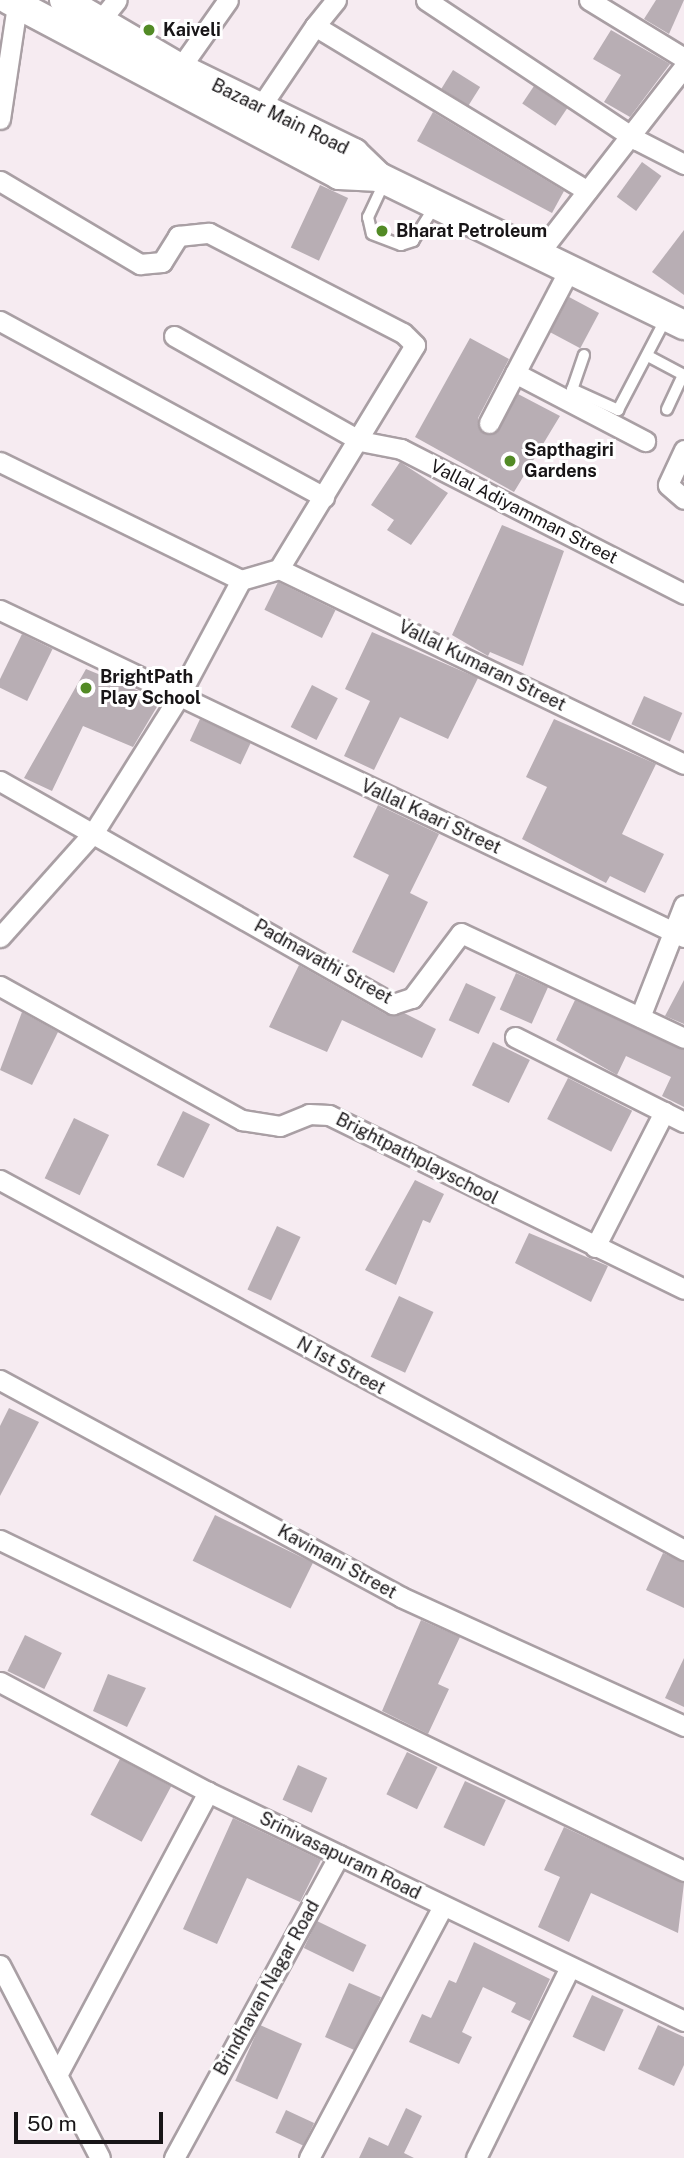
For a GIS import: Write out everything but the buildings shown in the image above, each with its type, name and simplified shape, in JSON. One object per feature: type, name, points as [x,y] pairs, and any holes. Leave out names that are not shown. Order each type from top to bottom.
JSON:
[{"type":"main road","name":"Bazaar Main Road","points":[[64,0],[180,68],[259,109],[354,153],[382,178],[676,321]]},
{"type":"main road","points":[[13,2],[340,174],[382,178]]},
{"type":"street","points":[[99,22],[117,0]]},
{"type":"street","points":[[180,68],[228,0]]},
{"type":"street","points":[[259,109],[315,26],[336,0]]},
{"type":"street","points":[[426,0],[630,135],[684,164]]},
{"type":"street","points":[[589,0],[684,58]]},
{"type":"street","points":[[0,119],[13,2]]},
{"type":"street","points":[[315,26],[587,191]]},
{"type":"street","points":[[539,253],[684,67]]},
{"type":"street","points":[[0,181],[140,264],[162,262],[178,236],[209,233],[403,333],[415,345],[410,359],[279,569],[241,580],[0,462]]},
{"type":"street","points":[[489,423],[570,268]]},
{"type":"street","points":[[0,321],[324,498]]},
{"type":"street","name":"Vallal Adiyamman Street","points":[[174,336],[360,441],[401,449],[684,594]]},
{"type":"street","points":[[515,373],[645,441]]},
{"type":"street","points":[[684,450],[668,485],[684,499]]},
{"type":"street","name":"Vallal Kumaran Street","points":[[279,569],[684,764]]},
{"type":"street","points":[[0,937],[94,832],[178,698],[241,580]]},
{"type":"street","name":"Vallal Kaari Street","points":[[0,610],[178,698],[679,934]]},
{"type":"street","points":[[0,781],[94,832]]},
{"type":"street","name":"Padmavathi Street","points":[[94,832],[393,1004],[412,998],[461,933],[684,1038]]},
{"type":"street","points":[[640,1017],[679,934],[684,905]]},
{"type":"street","name":"Brightpathplayschool","points":[[0,986],[242,1120],[280,1126],[309,1114],[329,1115],[684,1290]]},
{"type":"street","points":[[515,1037],[684,1122]]},
{"type":"street","points":[[595,1247],[664,1112]]},
{"type":"street","name":"N 1st Street","points":[[0,1180],[684,1550]]},
{"type":"street","name":"Kavimani Street","points":[[0,1380],[401,1597],[684,1726]]},
{"type":"street","points":[[0,1540],[684,1871]]},
{"type":"street","name":"Srinivasapuram Road","points":[[0,1682],[208,1792],[684,2021]]},
{"type":"street","points":[[57,2074],[208,1792]]},
{"type":"street","name":"Brindhavan Nagar Road","points":[[174,2158],[339,1856]]},
{"type":"street","points":[[309,2158],[443,1906]]},
{"type":"street","points":[[0,1965],[100,2158]]},
{"type":"street","points":[[476,2158],[570,1968]]},
{"type":"lane","points":[[382,178],[368,226],[391,243],[413,241],[436,204]]},
{"type":"lane","points":[[584,355],[572,389],[618,410],[648,356],[676,321]]},
{"type":"lane","points":[[648,356],[683,375],[667,410]]},
{"type":"place","name":"Kaiveli","points":[[149,30]]},
{"type":"place","name":"Bharat Petroleum","points":[[382,231]]},
{"type":"place","name":"Sapthagiri Gardens","points":[[510,461]]},
{"type":"place","name":"BrightPath Play School","points":[[86,688]]}]
